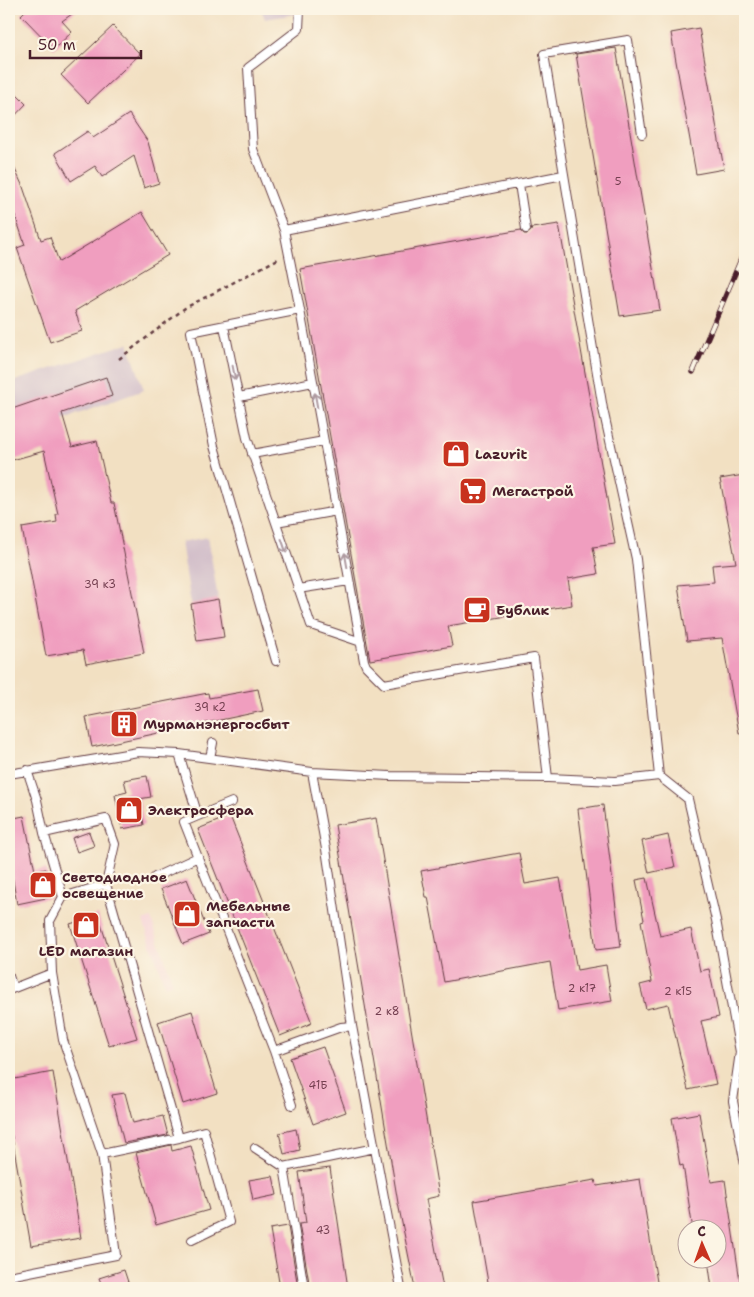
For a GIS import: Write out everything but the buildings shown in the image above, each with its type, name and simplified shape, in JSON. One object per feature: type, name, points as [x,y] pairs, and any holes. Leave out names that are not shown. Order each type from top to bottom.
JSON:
[{"type":"lane","points":[[300,9],[299,29],[248,68],[253,149],[284,230],[366,666],[384,684],[534,658],[548,778]]},
{"type":"lane","points":[[642,134],[628,40],[544,54],[603,409],[636,559],[659,776]]},
{"type":"lane","points":[[284,230],[563,174]]},
{"type":"lane","points":[[518,184],[526,229]]},
{"type":"lane","points":[[276,661],[214,446],[191,332],[300,310]]},
{"type":"lane","points":[[224,326],[247,438],[311,625],[361,642]]},
{"type":"lane","points":[[239,397],[313,382]]},
{"type":"lane","points":[[252,454],[324,440]]},
{"type":"lane","points":[[276,522],[337,511]]},
{"type":"lane","points":[[298,589],[349,581]]},
{"type":"lane","points":[[210,758],[213,743]]},
{"type":"lane","points":[[9,774],[138,752],[179,754],[312,772],[390,776],[548,778],[615,781],[659,776],[688,799],[716,920],[740,1052],[733,1101],[745,1165]]},
{"type":"lane","points":[[179,754],[198,816]]},
{"type":"lane","points":[[27,770],[63,897]]},
{"type":"lane","points":[[312,772],[326,849],[352,1026],[401,1288]]},
{"type":"lane","points":[[232,802],[184,822],[274,1051],[292,1104]]},
{"type":"lane","points":[[44,832],[106,819],[114,844],[106,884],[179,1138]]},
{"type":"lane","points":[[155,877],[198,857]]},
{"type":"lane","points":[[9,1276],[116,1255],[102,1154],[63,1040],[52,973],[50,920],[63,897],[106,884]]},
{"type":"lane","points":[[9,976],[11,989],[52,973]]},
{"type":"lane","points":[[274,1051],[341,1027],[352,1026]]},
{"type":"lane","points":[[102,1154],[204,1131],[229,1222],[192,1240]]},
{"type":"lane","points":[[255,1148],[284,1167],[375,1148]]},
{"type":"lane","points":[[284,1167],[304,1288]]},
{"type":"path","points":[[119,359],[185,308],[289,254]]},
{"type":"shaded area","points":[[261,9],[328,9],[265,19]]},
{"type":"shaded area","points":[[128,343],[144,390],[9,437],[9,383]]},
{"type":"shaded area","points":[[208,537],[218,599],[191,604],[181,542]]},
{"type":"shaded area","points":[[151,918],[173,983],[165,986],[143,921]]},
{"type":"railway","points":[[693,372],[745,250]]},
{"type":"place","name":"Lazurit","points":[[456,454]]},
{"type":"place","name":"Мегастрой","points":[[473,491]]},
{"type":"place","name":"Бублик","points":[[477,610]]},
{"type":"place","name":"Мурманэнергосбыт","points":[[124,724]]},
{"type":"place","name":"Электросфера","points":[[129,810]]},
{"type":"place","name":"Светодиодное освещение","points":[[43,885]]},
{"type":"place","name":"Мебельные запчасти","points":[[187,914]]},
{"type":"place","name":"LED магазин","points":[[86,925]]}]
